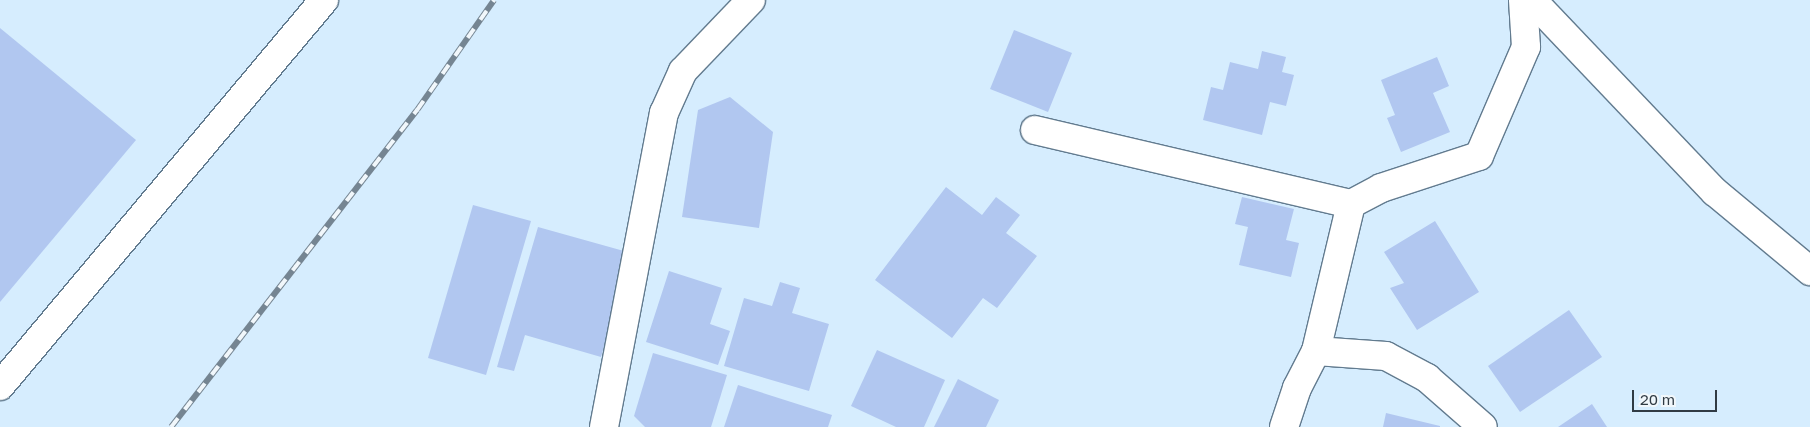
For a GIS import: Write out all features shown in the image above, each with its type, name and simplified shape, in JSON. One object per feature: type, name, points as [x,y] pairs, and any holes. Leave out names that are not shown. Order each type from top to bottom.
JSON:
[{"type":"street","points":[[0,386],[324,0]]},
{"type":"street","points":[[604,427],[664,113],[683,71],[751,0]]},
{"type":"street","points":[[1035,130],[1351,204],[1381,188],[1479,156],[1526,47],[1523,0]]},
{"type":"street","points":[[1532,0],[1715,192],[1810,272]]},
{"type":"street","points":[[1284,427],[1297,388],[1316,350],[1351,204]]},
{"type":"street","points":[[1316,350],[1386,356],[1427,378],[1483,427]]},
{"type":"building","points":[[0,28],[136,140],[0,302]]},
{"type":"building","points":[[1014,30],[1072,53],[1048,112],[990,89]]},
{"type":"building","points":[[1262,51],[1286,57],[1282,72],[1294,75],[1286,106],[1270,102],[1262,135],[1203,120],[1211,87],[1223,90],[1230,62],[1258,69]]},
{"type":"building","points":[[1437,57],[1449,86],[1433,93],[1450,132],[1401,152],[1387,118],[1395,115],[1381,80]]},
{"type":"building","points":[[730,97],[773,132],[759,228],[682,217],[698,110]]},
{"type":"building","points":[[946,187],[982,215],[996,197],[1020,215],[1006,233],[1037,256],[997,308],[983,298],[952,338],[875,280]]},
{"type":"building","points":[[1242,197],[1294,209],[1286,240],[1299,243],[1291,277],[1239,265],[1248,227],[1235,224]]},
{"type":"building","points":[[473,205],[531,221],[486,375],[428,358]]},
{"type":"building","points":[[1435,221],[1479,292],[1417,330],[1390,288],[1404,283],[1384,252]]},
{"type":"building","points":[[538,227],[631,253],[601,357],[525,335],[514,371],[497,367]]},
{"type":"building","points":[[669,271],[722,288],[710,324],[730,331],[718,365],[646,342]]},
{"type":"building","points":[[780,282],[800,288],[792,313],[829,324],[809,391],[724,366],[744,298],[772,306]]},
{"type":"building","points":[[1569,310],[1602,357],[1520,412],[1488,366]]},
{"type":"building","points":[[877,350],[945,380],[924,427],[896,427],[851,406]]},
{"type":"building","points":[[653,353],[727,375],[711,427],[645,427],[634,416]]},
{"type":"building","points":[[958,379],[999,400],[986,427],[934,427]]},
{"type":"building","points":[[738,385],[832,415],[828,427],[724,427]]},
{"type":"building","points":[[1592,404],[1607,427],[1558,427]]},
{"type":"building","points":[[1386,413],[1440,426],[1440,427],[1383,427]]},
{"type":"railway","points":[[171,427],[417,110],[494,0]]}]
